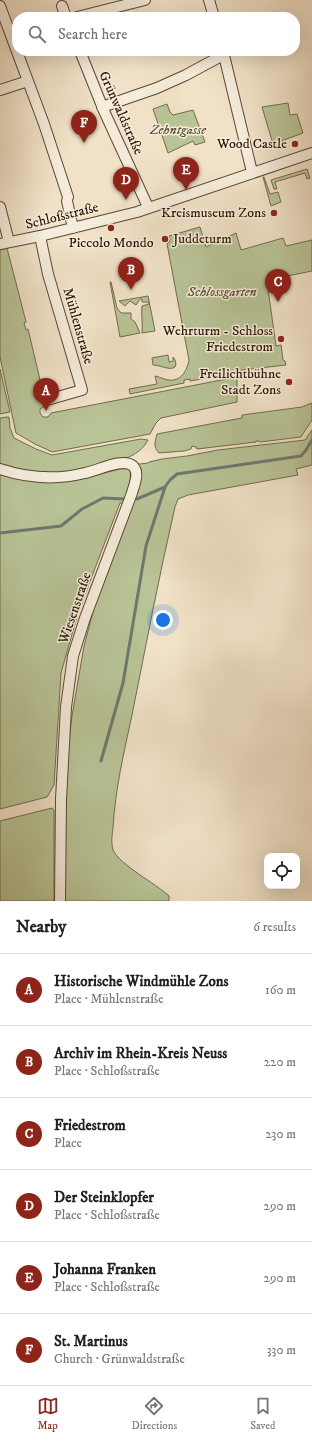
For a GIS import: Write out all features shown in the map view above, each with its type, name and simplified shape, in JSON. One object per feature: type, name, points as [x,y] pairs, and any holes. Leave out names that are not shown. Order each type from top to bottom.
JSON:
[{"type":"street","points":[[97,12],[146,0]]},
{"type":"street","points":[[209,0],[213,12]]},
{"type":"street","points":[[0,6],[12,30]]},
{"type":"street","points":[[62,6],[64,12]]},
{"type":"street","points":[[21,56],[68,199],[73,228]]},
{"type":"street","name":"Grünwaldstraße","points":[[82,56],[102,107],[148,207]]},
{"type":"street","points":[[102,107],[158,88],[186,75],[218,56]]},
{"type":"street","points":[[224,56],[252,172]]},
{"type":"street","points":[[0,90],[28,81]]},
{"type":"street","name":"Schloßstraße","points":[[5,243],[137,212],[148,207],[312,153]]},
{"type":"street","points":[[0,207],[5,243]]},
{"type":"street","name":"Mühlenstraße","points":[[40,236],[48,274],[82,390],[48,400]]},
{"type":"street","name":"Wiesenstraße","points":[[0,469],[34,476],[59,478],[86,473],[114,464],[126,463],[133,466],[136,473],[135,482],[127,506],[85,618],[73,656],[66,707],[60,805],[60,901]]},
{"type":"green space","points":[[288,103],[290,115],[297,114],[303,133],[273,144],[262,107]]},
{"type":"green space","name":"Zehntgasse","points":[[167,104],[173,115],[193,110],[205,142],[195,145],[193,141],[168,153],[153,109]]},
{"type":"green space","points":[[307,169],[310,178],[307,179],[305,173],[275,182],[277,189],[274,189],[271,180]]},
{"type":"green space","points":[[263,177],[270,194],[278,192],[281,202],[271,206]]},
{"type":"green space","name":"Schlossgarten","points":[[200,227],[206,247],[236,233],[241,250],[283,238],[286,246],[312,240],[312,271],[278,278],[274,281],[273,288],[268,289],[276,346],[281,345],[283,360],[285,361],[286,365],[242,370],[236,373],[190,381],[190,379],[184,380],[184,383],[130,394],[129,389],[157,384],[155,376],[173,380],[183,375],[187,368],[189,360],[167,244],[170,241],[169,236]]},
{"type":"green space","points":[[7,248],[26,322],[24,323],[26,330],[28,329],[46,405],[40,409],[40,413],[43,417],[48,417],[51,413],[237,377],[237,402],[161,418],[156,423],[150,434],[52,452],[16,433],[0,357],[0,250]]},
{"type":"green space","points":[[110,282],[117,308],[121,313],[131,313],[131,319],[135,322],[140,333],[120,337]]},
{"type":"green space","points":[[148,296],[155,331],[142,333],[142,306],[149,304],[149,302],[142,302],[142,299],[140,299],[136,305],[130,301],[125,306],[119,301]]},
{"type":"green space","points":[[168,355],[169,362],[173,361],[173,357],[175,360],[175,367],[168,368],[153,365],[152,358]]},
{"type":"green space","points":[[0,369],[10,412],[0,414]]},
{"type":"green space","points":[[312,403],[312,420],[301,437],[197,449],[196,447],[192,446],[191,449],[184,451],[159,453],[155,446],[157,434],[242,418],[242,415],[302,407]]},
{"type":"green space","points":[[9,417],[10,428],[14,438],[52,455],[141,439],[148,440],[142,449],[133,455],[104,465],[57,474],[31,472],[0,466],[0,418]]},
{"type":"green space","points":[[312,430],[312,465],[296,469],[298,475],[188,495],[178,499],[175,507],[120,771],[112,839],[113,850],[117,856],[130,868],[169,896],[169,901],[63,901],[61,805],[72,716],[84,646],[99,589],[130,504],[120,503],[79,610],[61,673],[54,785],[47,797],[0,809],[0,473],[21,478],[148,463],[162,459],[218,450],[305,440]]},
{"type":"green space","points":[[52,808],[54,810],[54,901],[0,901],[0,821]]},
{"type":"waterway","points":[[137,499],[165,487],[177,474],[301,456],[312,440]]},
{"type":"waterway","points":[[101,761],[123,683],[146,546],[165,487]]},
{"type":"waterway","points":[[0,533],[61,526],[82,509],[103,498],[124,499]]},
{"type":"place","name":"St. Martinus","points":[[84,143]]},
{"type":"place","name":"Wood Castle","points":[[295,144]]},
{"type":"place","name":"Johanna Franken","points":[[186,190]]},
{"type":"place","name":"Der Steinklopfer","points":[[126,200]]},
{"type":"place","name":"Kreismuseum Zons","points":[[274,213]]},
{"type":"place","name":"Piccolo Mondo","points":[[111,228]]},
{"type":"place","name":"Juddeturm","points":[[165,239]]},
{"type":"place","name":"Archiv im Rhein-Kreis Neuss","points":[[131,290]]},
{"type":"place","name":"Friedestrom","points":[[278,302]]},
{"type":"place","name":"Wehrturm - Schloss Friedestrom","points":[[281,339]]},
{"type":"place","name":"Freilichtbühne Stadt Zons","points":[[289,382]]},
{"type":"place","name":"Historische Windmühle Zons","points":[[46,411]]}]
